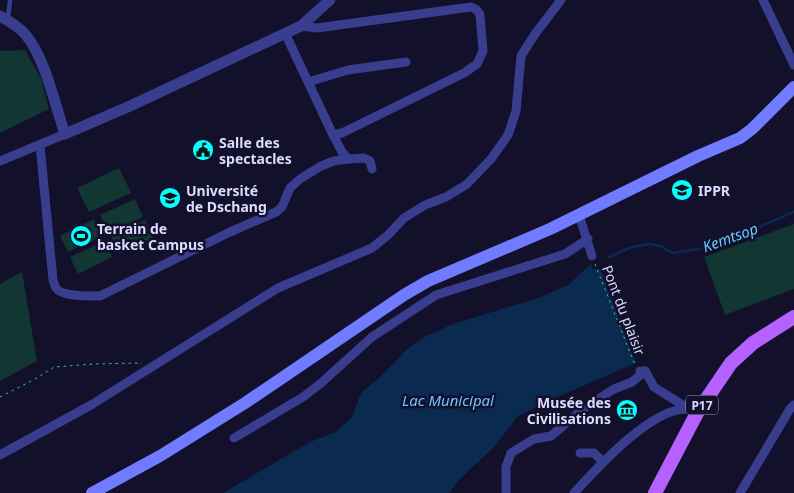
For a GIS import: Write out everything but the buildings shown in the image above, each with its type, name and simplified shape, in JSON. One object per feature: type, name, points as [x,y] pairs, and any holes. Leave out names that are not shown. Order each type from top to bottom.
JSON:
[{"type":"main road","points":[[92,493],[160,456],[214,422],[387,306],[428,281],[579,215],[698,156],[740,138],[752,129],[794,87]]},
{"type":"main road","name":"P17","points":[[655,493],[693,411],[737,357],[768,332],[794,317]]},
{"type":"street","points":[[0,161],[130,106],[301,26],[330,0]]},
{"type":"street","points":[[0,455],[83,409],[278,288],[372,248],[404,218],[425,205],[446,197],[466,184],[491,159],[508,135],[516,111],[521,56],[561,0]]},
{"type":"street","points":[[764,0],[794,65]]},
{"type":"street","points":[[301,26],[318,28],[471,7],[477,10],[480,15],[483,51],[477,64],[464,74],[342,133],[333,135]]},
{"type":"street","points":[[4,18],[24,33],[33,44],[46,75],[65,134]]},
{"type":"street","points":[[285,33],[333,135],[342,152],[348,158]]},
{"type":"street","points":[[308,82],[348,70],[406,62]]},
{"type":"street","points":[[40,145],[53,280],[56,288],[61,292],[82,296],[100,296],[230,232],[276,212],[282,207],[290,188],[300,179],[321,166],[348,158],[364,158],[370,161],[372,169]]},
{"type":"street","points":[[579,215],[592,256]]},
{"type":"street","points":[[234,438],[303,397],[372,337],[436,295],[565,254],[588,239]]},
{"type":"street","points":[[506,493],[506,467],[511,453],[534,439],[551,436],[583,409],[614,389],[632,382],[641,371],[654,386],[693,411]]},
{"type":"street","points":[[740,493],[794,405]]},
{"type":"street","points":[[574,493],[604,462],[648,425],[669,412],[681,408],[693,411]]},
{"type":"street","points":[[580,452],[594,453],[604,462]]},
{"type":"lane","points":[[4,18],[10,0]]},
{"type":"path","name":"Pont du plaisir","points":[[592,256],[641,371]]},
{"type":"path","points":[[0,396],[54,368],[94,364],[156,365]]},
{"type":"green space","points":[[25,50],[41,79],[49,109],[0,133],[0,51]]},
{"type":"green space","points":[[119,168],[131,193],[89,212],[77,188]]},
{"type":"green space","points":[[135,199],[143,217],[109,233],[100,215]]},
{"type":"green space","name":"Terrain de basket Campus","points":[[94,219],[102,236],[68,252],[60,236]]},
{"type":"green space","points":[[145,220],[153,238],[119,254],[111,236]]},
{"type":"green space","points":[[794,224],[794,289],[725,315],[704,257]]},
{"type":"green space","points":[[105,241],[112,257],[78,274],[70,257]]},
{"type":"green space","points":[[22,272],[37,361],[0,381],[0,284]]},
{"type":"water","name":"Lac Municipal","points":[[591,264],[593,270],[600,268],[636,363],[518,416],[495,446],[459,480],[449,493],[223,493],[310,442],[336,432],[352,417],[361,393],[381,376],[407,349],[426,336],[453,324],[541,297],[568,285]]},
{"type":"waterway","name":"Kemtsop","points":[[609,257],[632,247],[649,244],[660,246],[673,253],[712,247],[794,212]]},
{"type":"place","name":"Salle des spectacles","points":[[203,150]]},
{"type":"place","name":"IPPR","points":[[682,190]]},
{"type":"place","name":"Université de Dschang","points":[[170,198]]},
{"type":"place","name":"Terrain de basket Campus","points":[[81,236]]},
{"type":"place","name":"Musée des Civilisations","points":[[627,410]]}]
